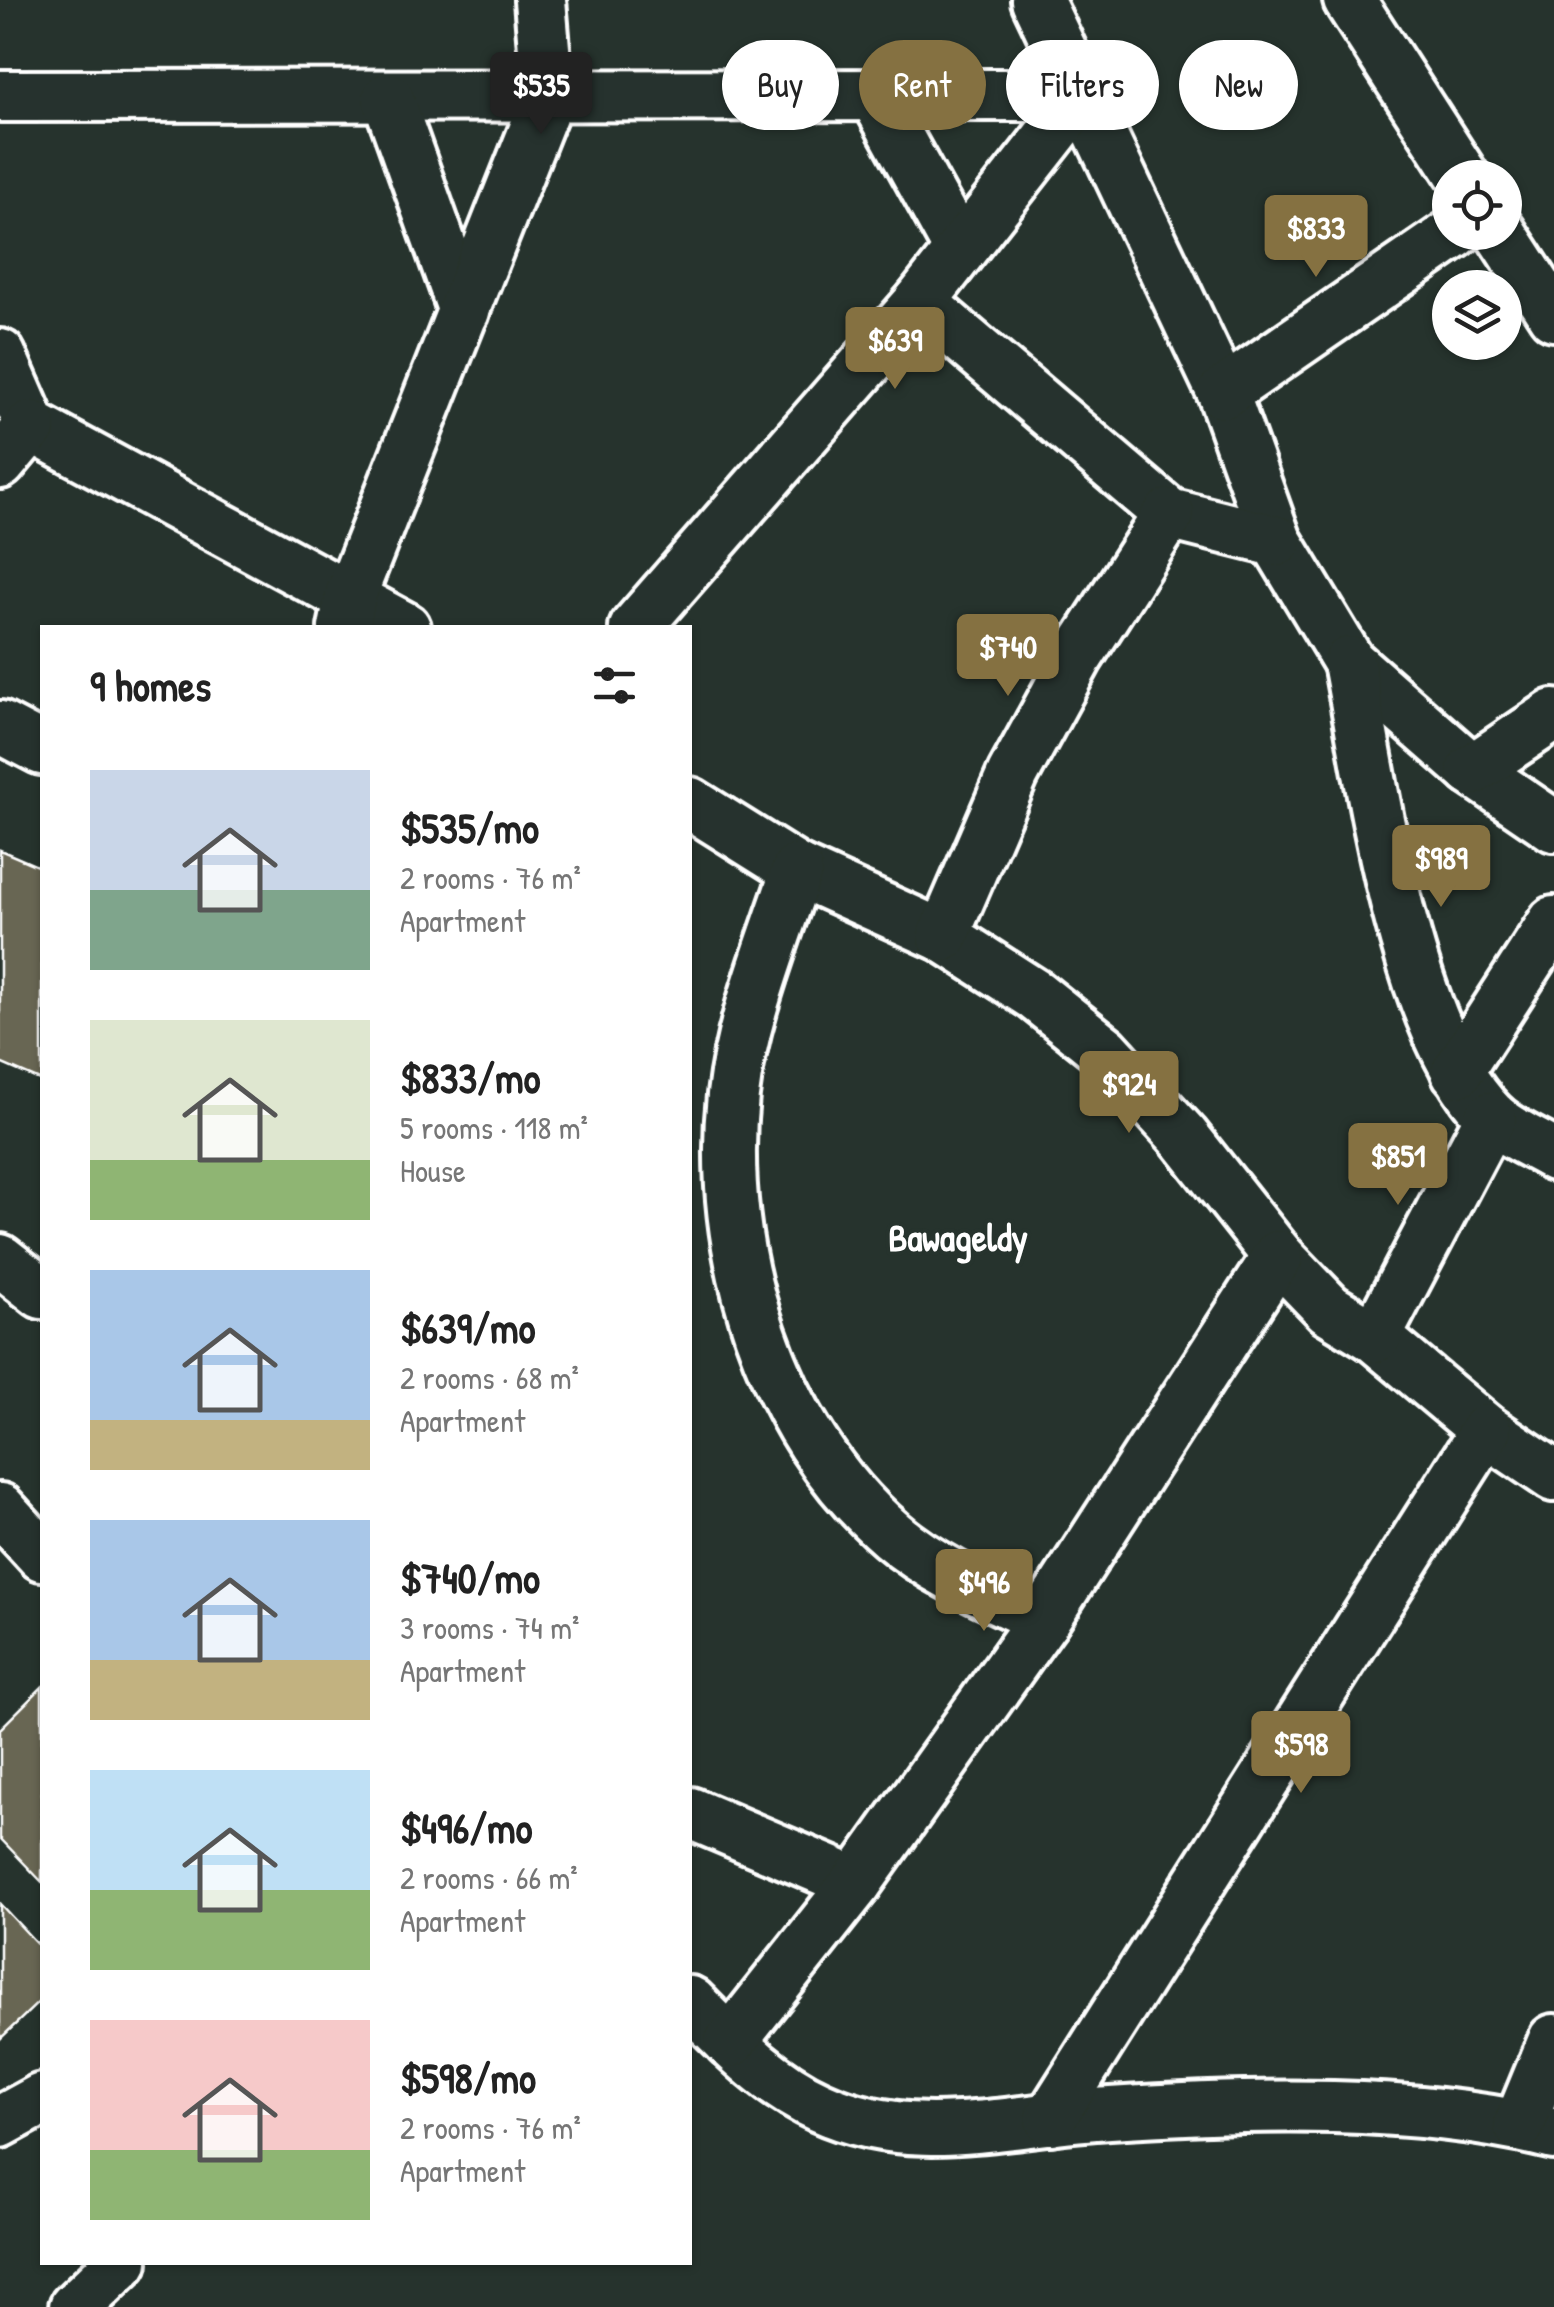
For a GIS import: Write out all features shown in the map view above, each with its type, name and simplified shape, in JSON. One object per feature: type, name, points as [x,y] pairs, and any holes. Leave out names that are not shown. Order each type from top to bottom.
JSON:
[{"type":"street","points":[[347,611],[548,97],[540,0]]},
{"type":"street","points":[[1037,0],[1056,40]]},
{"type":"street","points":[[1349,0],[1452,160]]},
{"type":"street","points":[[0,96],[859,96]]},
{"type":"street","points":[[388,98],[464,312]]},
{"type":"street","points":[[894,130],[960,250]]},
{"type":"street","points":[[639,625],[920,302],[1054,130]]},
{"type":"street","points":[[1099,130],[1223,393],[1276,541],[1348,662],[1472,770],[1554,826]]},
{"type":"street","points":[[1223,393],[1432,249]]},
{"type":"street","points":[[1512,250],[1554,316]]},
{"type":"street","points":[[920,302],[1170,514],[1276,541]]},
{"type":"street","points":[[0,355],[15,444],[347,611],[396,625]]},
{"type":"street","points":[[943,936],[1013,774],[1076,657],[1170,514]]},
{"type":"street","points":[[1348,662],[1393,886],[1421,985],[1457,1072],[1491,1117],[1554,1155]]},
{"type":"street","points":[[1472,770],[1554,715]]},
{"type":"street","points":[[0,726],[40,748]]},
{"type":"street","points":[[692,804],[797,870],[943,936],[1036,995],[1105,1052],[1184,1137],[1278,1256],[1329,1309],[1375,1337],[1486,1430],[1554,1476]]},
{"type":"street","points":[[797,870],[748,1022],[734,1092],[729,1164],[737,1253],[760,1329],[792,1408],[840,1480],[892,1535],[955,1576],[1044,1619]]},
{"type":"street","points":[[1457,1072],[1554,922]]},
{"type":"street","points":[[1375,1337],[1491,1117]]},
{"type":"street","points":[[730,2042],[856,1883],[1044,1619],[1278,1256]]},
{"type":"street","points":[[0,1260],[40,1291]]},
{"type":"street","points":[[1050,2119],[1486,1430]]},
{"type":"street","points":[[0,1509],[40,1553]]},
{"type":"street","points":[[692,1814],[856,1883]]},
{"type":"street","points":[[692,2004],[788,2090],[856,2119],[894,2127],[955,2130],[1121,2112],[1242,2109],[1421,2114],[1536,2130],[1554,2040]]},
{"type":"street","points":[[0,2122],[40,2101]]},
{"type":"building","points":[[0,850],[40,867],[40,1080],[0,1063]]},
{"type":"building","points":[[40,1689],[40,1880],[0,1838],[0,1729]]},
{"type":"building","points":[[0,1904],[40,1947],[40,2001],[0,2039]]},
{"type":"district","name":"Bawageldy","points":[[958,1238]]}]
